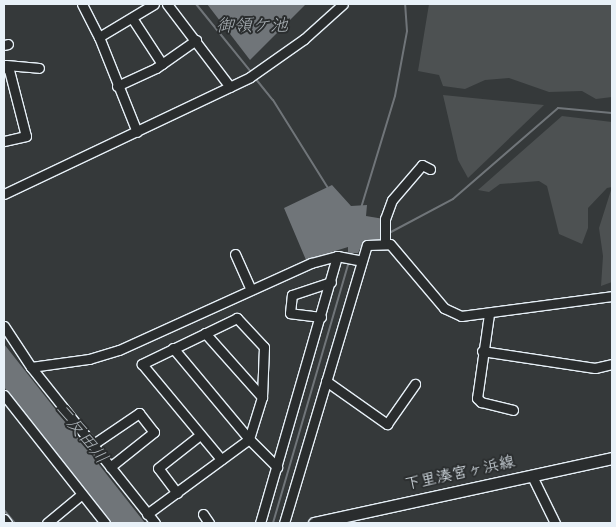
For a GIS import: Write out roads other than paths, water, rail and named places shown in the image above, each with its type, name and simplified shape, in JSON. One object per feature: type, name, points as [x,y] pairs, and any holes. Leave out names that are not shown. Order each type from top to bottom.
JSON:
[{"type":"main road","name":"下里湊宮ヶ浜線","points":[[314,523],[356,519],[612,458]]},
{"type":"street","points":[[82,4],[99,37],[137,132]]},
{"type":"street","points":[[99,37],[154,4]]},
{"type":"street","points":[[167,4],[230,87]]},
{"type":"street","points":[[4,194],[250,77],[304,39],[343,4]]},
{"type":"street","points":[[132,18],[162,64]]},
{"type":"street","points":[[117,86],[162,64],[196,40]]},
{"type":"street","points":[[4,141],[26,136],[5,65],[39,68]]},
{"type":"street","points":[[386,244],[385,219],[392,200],[422,165],[430,169]]},
{"type":"street","points":[[284,523],[367,245],[386,244],[398,252],[417,278],[452,314],[460,316],[489,314],[612,296]]},
{"type":"street","points":[[235,254],[251,290]]},
{"type":"street","points":[[31,367],[89,359],[119,350],[311,263],[340,256],[361,261]]},
{"type":"street","points":[[260,523],[340,256]]},
{"type":"street","points":[[321,317],[290,313],[292,295],[331,282]]},
{"type":"street","points":[[489,314],[482,351],[477,398],[481,402],[513,410]]},
{"type":"street","points":[[147,514],[177,493],[221,460],[249,439],[262,396],[264,347],[238,318],[142,364],[221,460]]},
{"type":"street","points":[[4,326],[31,367],[155,523]]},
{"type":"street","points":[[205,333],[262,396]]},
{"type":"street","points":[[173,348],[249,439],[277,467]]},
{"type":"street","points":[[482,351],[595,368],[612,364]]},
{"type":"street","points":[[326,381],[387,424],[415,384]]},
{"type":"street","points":[[4,397],[105,523]]},
{"type":"street","points":[[92,445],[139,413],[154,432],[110,467]]},
{"type":"street","points":[[177,493],[158,468],[200,434]]},
{"type":"street","points":[[532,476],[555,523]]},
{"type":"street","points":[[47,523],[82,494]]},
{"type":"street","points":[[203,514],[209,523]]},
{"type":"street","points":[[4,519],[8,523]]},
{"type":"water","name":"御領ケ池","points":[[207,4],[306,4],[250,60]]},
{"type":"water","points":[[332,185],[351,206],[367,205],[366,216],[384,219],[380,240],[364,241],[358,253],[348,253],[348,247],[306,260],[284,208]]},
{"type":"water","points":[[4,344],[145,523],[111,523],[4,387]]},
{"type":"waterway","points":[[196,4],[251,72]]},
{"type":"waterway","points":[[361,208],[395,96],[407,31],[405,4]]},
{"type":"waterway","points":[[255,78],[273,100],[328,188]]},
{"type":"waterway","points":[[391,232],[453,199],[558,108],[612,113]]},
{"type":"waterway","points":[[273,523],[349,261]]},
{"type":"waterway","points":[[4,510],[15,523]]},
{"type":"water label","name":"二反田川","points":[[81,434]]}]
